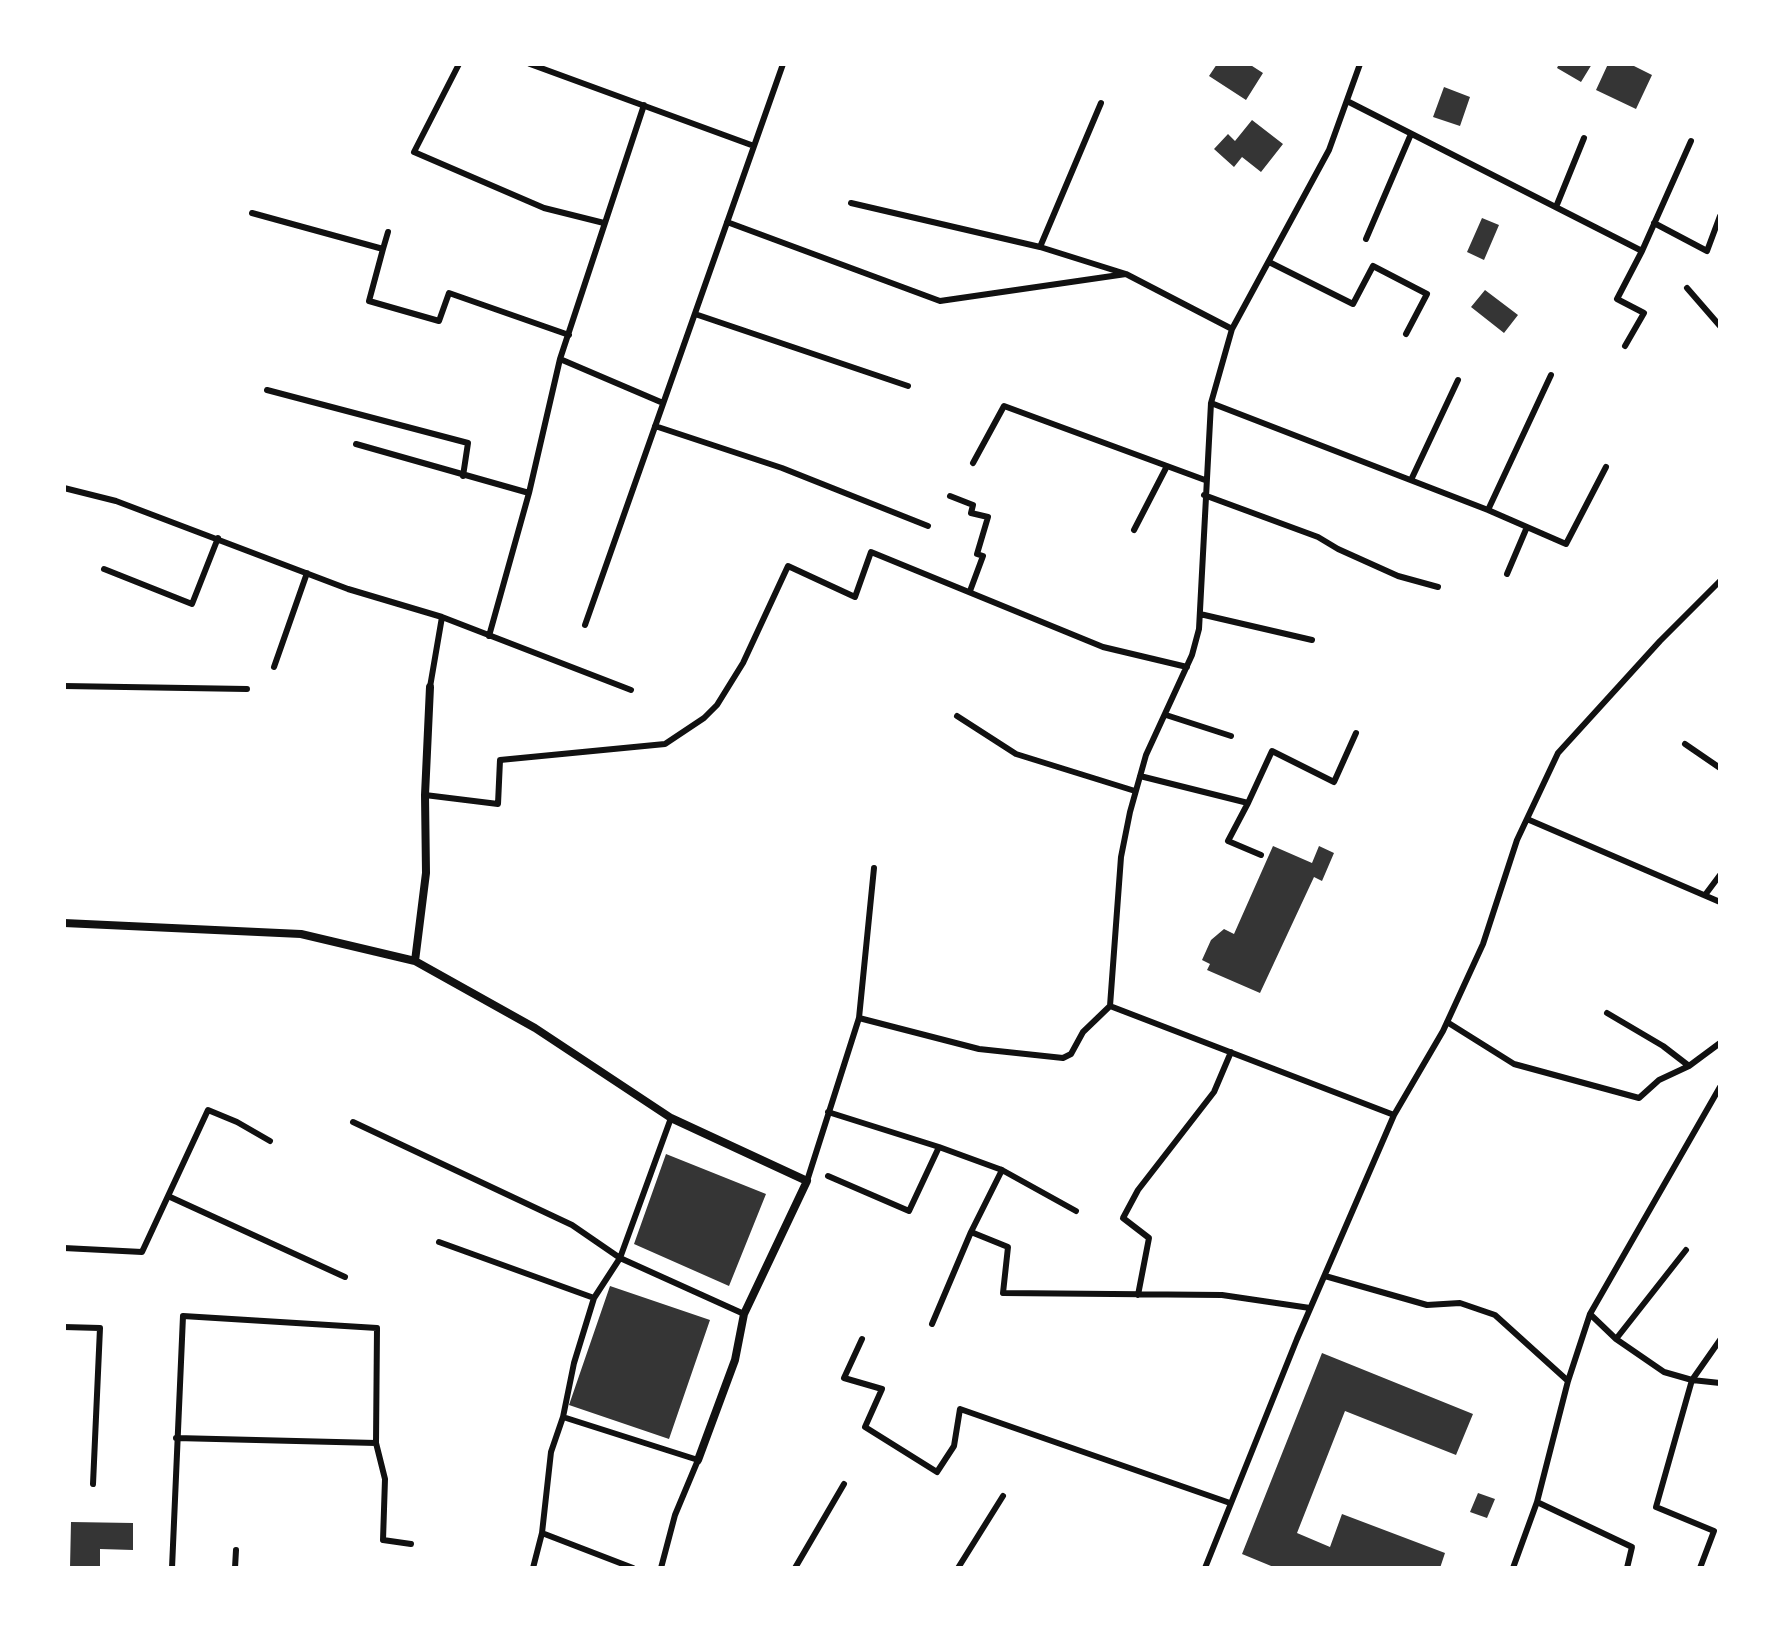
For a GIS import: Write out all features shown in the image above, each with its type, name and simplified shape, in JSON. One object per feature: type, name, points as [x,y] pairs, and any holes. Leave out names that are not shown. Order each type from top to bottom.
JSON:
[{"type":"street","points":[[415,961],[426,873],[425,795],[430,687]]},
{"type":"street","points":[[64,923],[301,934],[415,961],[535,1028],[671,1118],[807,1181],[744,1314],[735,1360],[698,1460]]},
{"type":"lane","points":[[459,64],[414,152],[544,208],[604,223]]},
{"type":"lane","points":[[530,64],[754,146]]},
{"type":"lane","points":[[585,625],[783,64]]},
{"type":"lane","points":[[859,1018],[979,1049],[1063,1058],[1071,1054],[1083,1032],[1110,1006],[1121,857],[1135,791],[1146,755],[1187,667],[1200,614],[1211,403],[1232,329],[1329,150],[1360,64]]},
{"type":"lane","points":[[1347,101],[1642,251]]},
{"type":"lane","points":[[1040,247],[1101,103]]},
{"type":"lane","points":[[489,636],[529,493],[560,359],[644,105]]},
{"type":"lane","points":[[1366,239],[1411,134]]},
{"type":"lane","points":[[1556,207],[1584,138]]},
{"type":"lane","points":[[1625,346],[1644,313],[1617,299],[1691,141]]},
{"type":"lane","points":[[851,203],[1040,247],[1126,274],[1232,329]]},
{"type":"lane","points":[[252,213],[383,249]]},
{"type":"lane","points":[[1654,223],[1707,251],[1720,216]]},
{"type":"lane","points":[[727,222],[940,301],[1126,274]]},
{"type":"lane","points":[[388,232],[369,301],[439,321],[449,293],[569,335]]},
{"type":"lane","points":[[1269,262],[1353,304],[1373,266],[1427,294],[1406,334]]},
{"type":"lane","points":[[1687,288],[1720,326]]},
{"type":"lane","points":[[695,314],[908,386]]},
{"type":"lane","points":[[560,359],[663,403]]},
{"type":"lane","points":[[1488,510],[1551,375]]},
{"type":"lane","points":[[1411,480],[1458,380]]},
{"type":"lane","points":[[267,390],[468,443],[463,476]]},
{"type":"lane","points":[[1211,403],[1488,510],[1566,544],[1606,467]]},
{"type":"lane","points":[[973,463],[1004,406],[1205,480]]},
{"type":"lane","points":[[655,426],[782,468],[928,526]]},
{"type":"lane","points":[[356,444],[529,493]]},
{"type":"lane","points":[[1134,530],[1166,468]]},
{"type":"lane","points":[[64,488],[116,501],[348,589],[442,617],[631,690]]},
{"type":"lane","points":[[1204,495],[1318,537],[1398,576],[1438,587]]},
{"type":"lane","points":[[950,496],[973,505],[971,513],[988,517],[977,554],[983,556],[970,591]]},
{"type":"lane","points":[[1507,574],[1527,527]]},
{"type":"lane","points":[[104,569],[192,604],[218,538]]},
{"type":"lane","points":[[425,795],[498,804],[500,760],[665,744],[704,718],[717,705],[743,663],[788,566],[855,597],[871,552],[1103,647],[1187,667]]},
{"type":"lane","points":[[274,667],[307,573]]},
{"type":"lane","points":[[1205,1568],[1310,1308],[1394,1115],[1447,1022],[1483,944],[1517,840],[1558,753],[1660,641],[1720,581]]},
{"type":"lane","points":[[1200,614],[1312,640]]},
{"type":"lane","points":[[430,687],[442,617]]},
{"type":"lane","points":[[64,686],[247,689]]},
{"type":"lane","points":[[1166,715],[1231,736]]},
{"type":"lane","points":[[957,716],[1016,754],[1135,791]]},
{"type":"lane","points":[[1261,855],[1228,841],[1272,751],[1334,782],[1356,733]]},
{"type":"lane","points":[[1685,744],[1720,768]]},
{"type":"lane","points":[[1140,776],[1248,803]]},
{"type":"lane","points":[[1527,819],[1720,902]]},
{"type":"lane","points":[[807,1181],[859,1018],[874,868]]},
{"type":"lane","points":[[1705,895],[1720,875]]},
{"type":"lane","points":[[1110,1006],[1394,1115]]},
{"type":"lane","points":[[1607,1013],[1663,1046],[1689,1066]]},
{"type":"lane","points":[[1447,1022],[1514,1064],[1639,1098],[1659,1080],[1689,1066],[1720,1043]]},
{"type":"lane","points":[[1138,1295],[1149,1238],[1123,1218],[1138,1190],[1214,1092],[1231,1052]]},
{"type":"lane","points":[[1514,1568],[1537,1502],[1568,1381],[1590,1314],[1720,1087]]},
{"type":"lane","points":[[64,1248],[142,1252],[208,1110],[270,1141]]},
{"type":"lane","points":[[828,1112],[1002,1170],[1076,1211]]},
{"type":"lane","points":[[533,1568],[542,1533],[551,1452],[563,1417],[574,1363],[594,1298],[620,1258],[671,1118]]},
{"type":"lane","points":[[353,1122],[572,1225],[620,1258],[744,1314]]},
{"type":"lane","points":[[828,1176],[909,1211],[939,1147]]},
{"type":"lane","points":[[932,1324],[971,1232],[1002,1170]]},
{"type":"lane","points":[[168,1196],[345,1277]]},
{"type":"lane","points":[[971,1232],[1008,1247],[1003,1293],[1222,1295],[1310,1308]]},
{"type":"lane","points":[[439,1242],[594,1298]]},
{"type":"lane","points":[[1616,1339],[1686,1250]]},
{"type":"lane","points":[[1325,1276],[1427,1305],[1460,1303],[1495,1315],[1568,1381]]},
{"type":"lane","points":[[1590,1314],[1616,1339],[1664,1372],[1692,1380],[1720,1383]]},
{"type":"lane","points":[[172,1568],[183,1316],[377,1328],[376,1443],[385,1479],[383,1540],[411,1544]]},
{"type":"lane","points":[[64,1327],[100,1328],[93,1484]]},
{"type":"lane","points":[[862,1339],[844,1378],[882,1389],[865,1427],[937,1472],[954,1446],[960,1409],[1230,1503]]},
{"type":"lane","points":[[1700,1568],[1714,1531],[1656,1507],[1692,1380],[1720,1340]]},
{"type":"lane","points":[[563,1417],[698,1460],[675,1515],[661,1568]]},
{"type":"lane","points":[[176,1438],[376,1443]]},
{"type":"lane","points":[[795,1568],[844,1484]]},
{"type":"lane","points":[[958,1568],[1003,1496]]},
{"type":"lane","points":[[1537,1502],[1632,1547],[1627,1568]]},
{"type":"lane","points":[[542,1533],[633,1568]]},
{"type":"lane","points":[[235,1568],[236,1550]]},
{"type":"building","points":[[1217,64],[1249,64],[1263,73],[1246,100],[1209,76]]},
{"type":"building","points":[[1559,64],[1592,64],[1581,82],[1557,68]]},
{"type":"building","points":[[1608,64],[1630,64],[1652,75],[1636,109],[1596,90]]},
{"type":"building","points":[[1444,87],[1470,97],[1460,126],[1433,117]]},
{"type":"building","points":[[1252,120],[1283,144],[1261,172],[1242,157],[1234,167],[1214,149],[1228,134],[1235,141]]},
{"type":"building","points":[[1482,218],[1499,225],[1484,260],[1467,252]]},
{"type":"building","points":[[1485,290],[1518,315],[1504,333],[1471,307]]},
{"type":"building","points":[[1273,846],[1312,863],[1319,846],[1334,853],[1322,881],[1314,877],[1260,993],[1207,970],[1210,964],[1202,960],[1211,940],[1224,929],[1234,934]]},
{"type":"building","points":[[666,1154],[766,1194],[729,1286],[634,1244]]},
{"type":"building","points":[[610,1286],[710,1320],[669,1439],[569,1405]]},
{"type":"building","points":[[1322,1353],[1473,1414],[1456,1455],[1345,1411],[1297,1533],[1330,1547],[1342,1514],[1445,1553],[1440,1568],[1276,1568],[1242,1554]]},
{"type":"building","points":[[1478,1493],[1495,1499],[1487,1518],[1470,1512]]},
{"type":"building","points":[[71,1522],[133,1523],[133,1550],[100,1549],[100,1568],[70,1568]]}]
